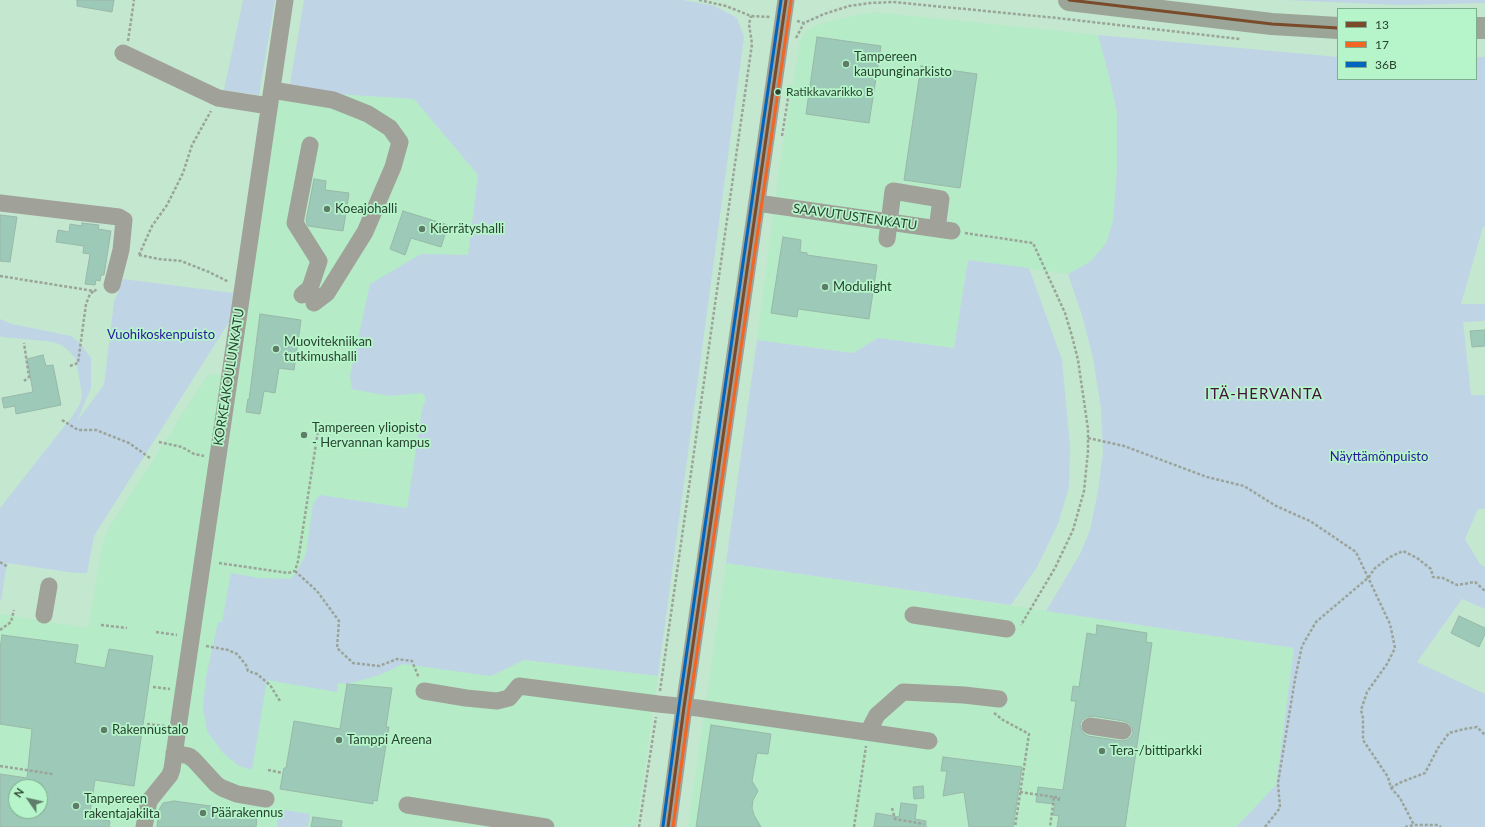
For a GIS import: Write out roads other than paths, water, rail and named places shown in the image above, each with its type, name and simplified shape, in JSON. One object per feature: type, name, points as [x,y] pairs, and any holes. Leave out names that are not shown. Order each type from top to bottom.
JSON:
[{"type":"main road","points":[[1069,0],[1272,24],[1337,28]]},
{"type":"street","name":"KORKEAKOULUNKATU","points":[[144,827],[149,801],[170,775],[174,753],[285,0]]},
{"type":"street","points":[[668,827],[786,0]]},
{"type":"street","points":[[125,53],[218,98],[269,106]]},
{"type":"street","points":[[272,90],[333,100],[368,114],[390,128],[400,142],[393,167],[365,232],[326,293],[308,299],[319,261],[295,223],[310,145]]},
{"type":"street","name":"SAAVUTUSTENKATU","points":[[757,203],[944,230],[941,199],[893,191],[890,222]]},
{"type":"street","points":[[0,203],[119,217],[124,220],[121,250],[112,285]]},
{"type":"street","points":[[887,239],[890,222]]},
{"type":"street","points":[[44,615],[50,586]]},
{"type":"street","points":[[913,615],[1014,627]]},
{"type":"street","points":[[424,691],[466,698],[497,701],[509,698],[519,686],[929,741]]},
{"type":"street","points":[[868,732],[877,715],[903,692],[991,698]]},
{"type":"street","points":[[1090,726],[1123,731]]},
{"type":"street","points":[[174,753],[189,756],[216,784],[222,788],[237,794],[266,799]]},
{"type":"street","points":[[407,805],[546,827]]},
{"type":"place","name":"Tampereen kaupunginarkisto","points":[[846,64]]},
{"type":"place","name":"Ratikkavarikko B","points":[[778,92]]},
{"type":"place","name":"Koeajohalli","points":[[327,209]]},
{"type":"place","name":"Kierrätyshalli","points":[[422,229]]},
{"type":"place","name":"Modulight","points":[[825,287]]},
{"type":"place","name":"Muovitekniikan tutkimushalli","points":[[276,349]]},
{"type":"place","name":"Tampereen yliopisto - Hervannan kampus","points":[[304,435]]},
{"type":"place","name":"Rakennustalo","points":[[104,730]]},
{"type":"place","name":"Tamppi Areena","points":[[339,740]]},
{"type":"place","name":"Tera-/bittiparkki","points":[[1102,751]]},
{"type":"place","name":"Tampereen rakentajakilta","points":[[76,806]]},
{"type":"place","name":"Päärakennus","points":[[203,813]]},
{"type":"district","name":"ITÄ-HERVANTA","points":[[1264,394]]},
{"type":"park label","name":"Vuohikoskenpuisto","points":[[161,335]]},
{"type":"park label","name":"Näyttämönpuisto","points":[[1379,457]]}]
